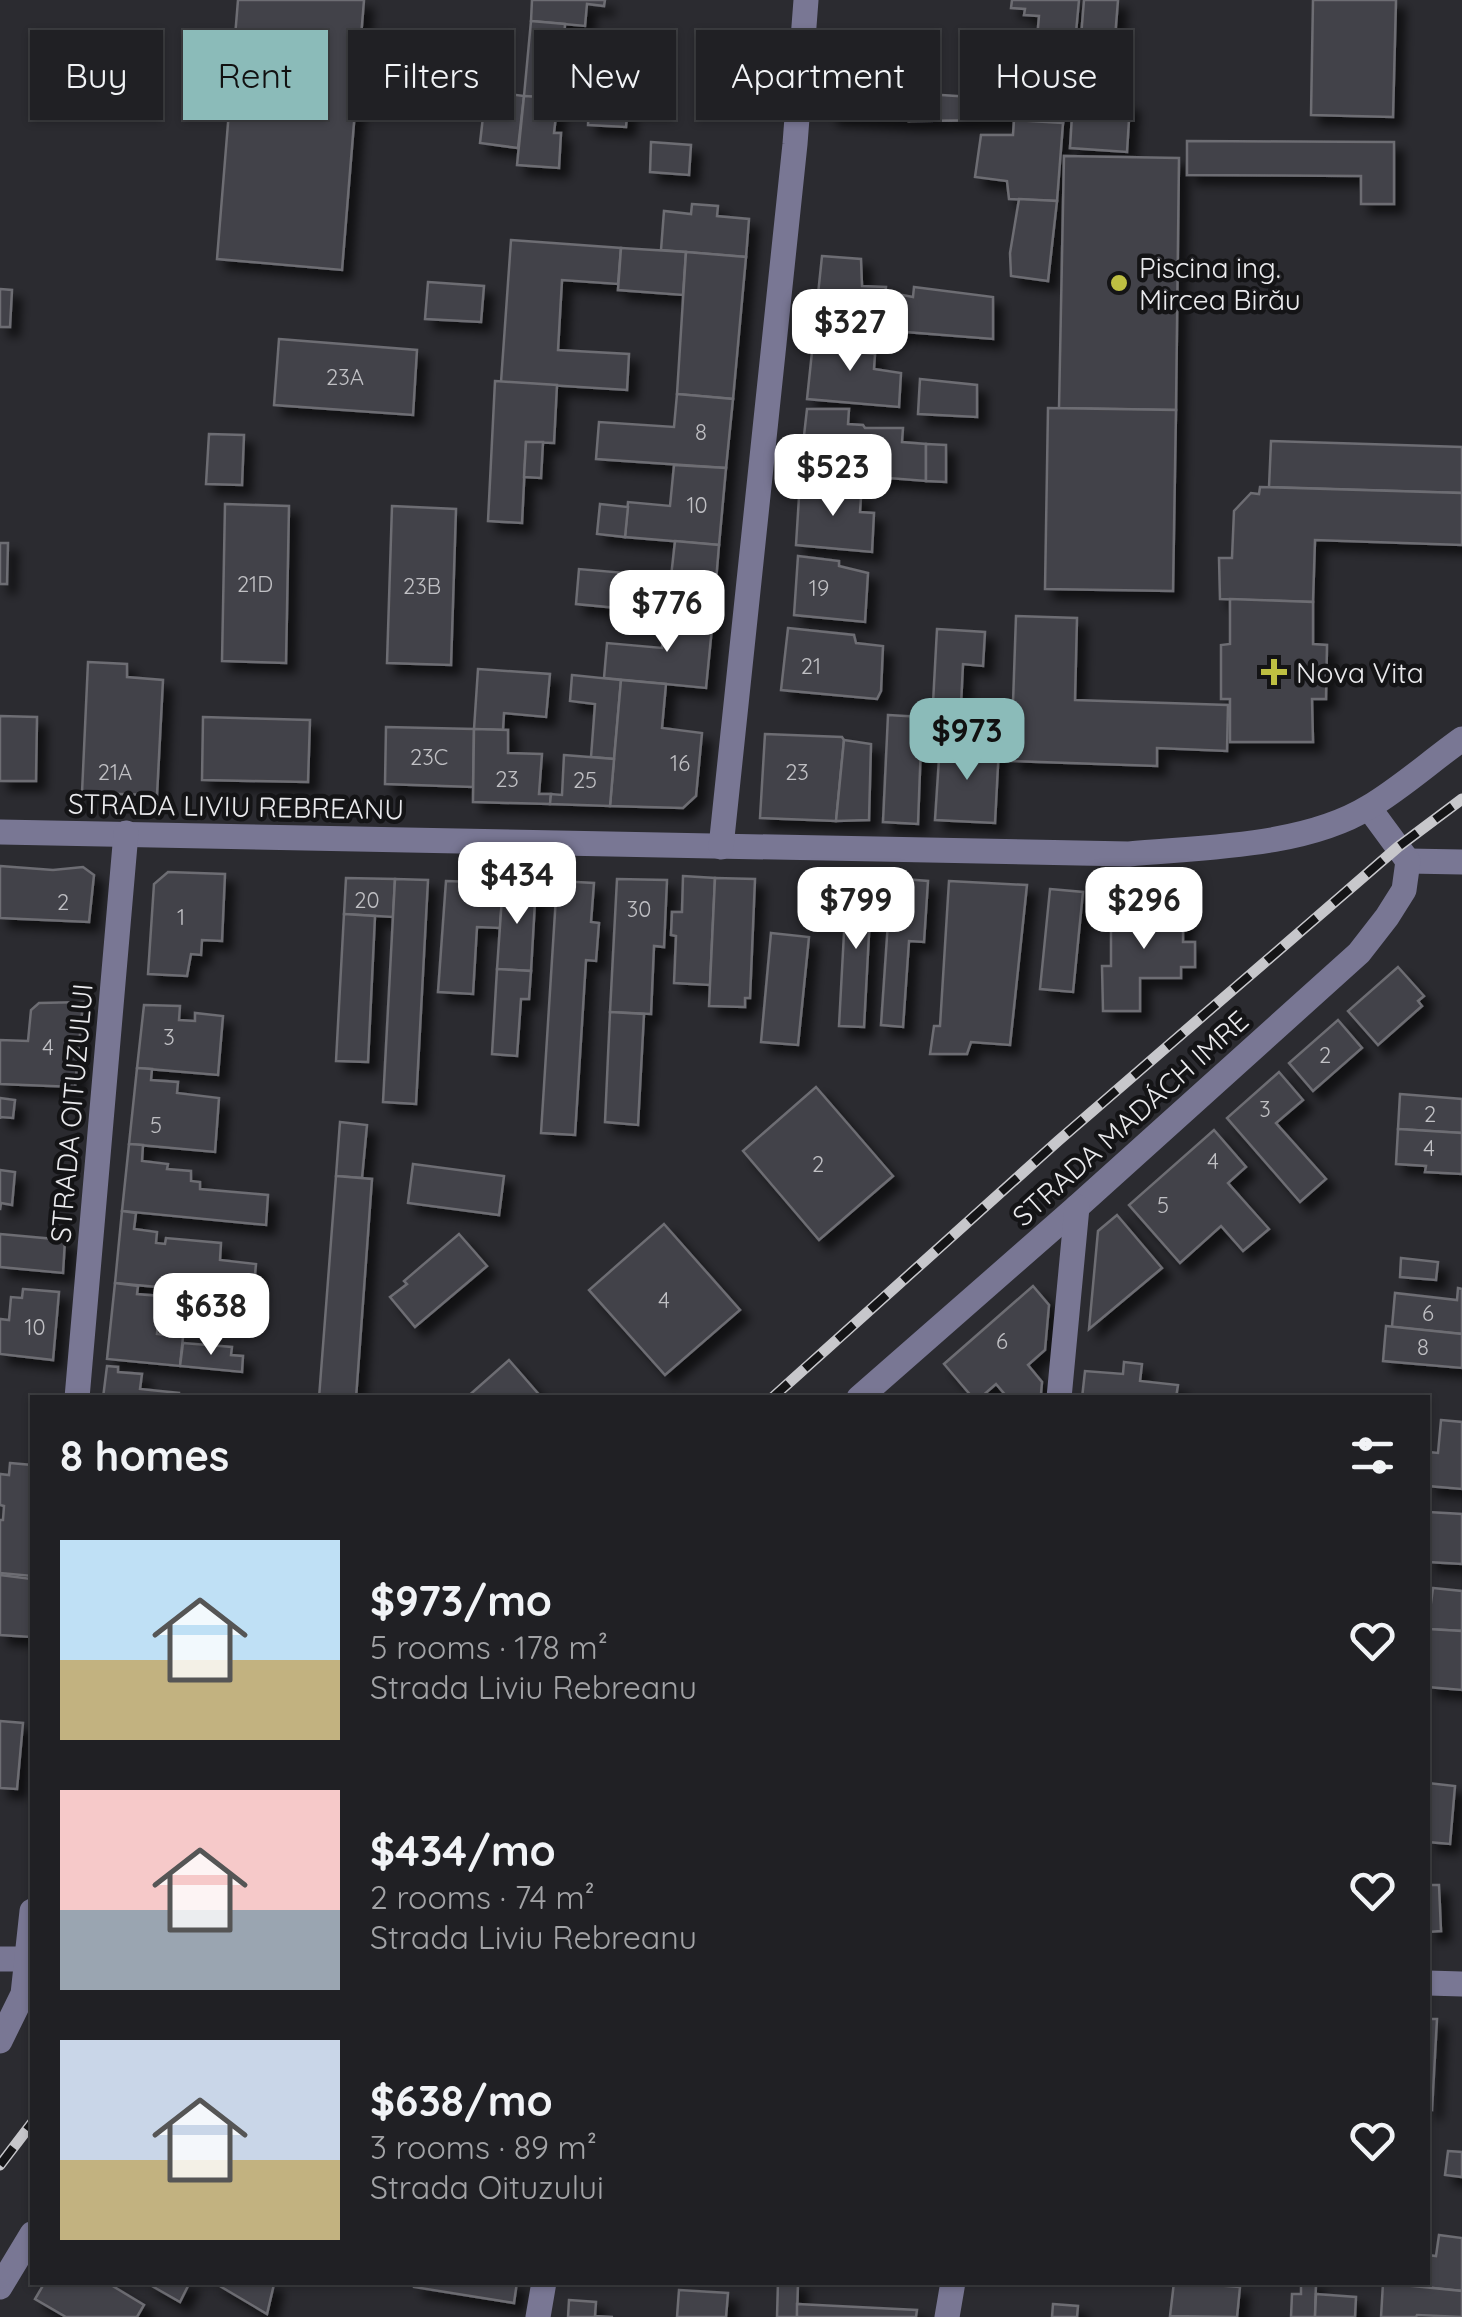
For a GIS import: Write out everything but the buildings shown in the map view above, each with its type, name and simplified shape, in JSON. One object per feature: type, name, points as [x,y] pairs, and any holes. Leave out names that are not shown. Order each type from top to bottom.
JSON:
[{"type":"street","points":[[720,847],[779,300],[806,0]]},
{"type":"street","name":"STRADA LIVIU REBREANU","points":[[0,832],[1129,854],[1287,838],[1336,824],[1369,808],[1462,738]]},
{"type":"street","points":[[1369,808],[1408,861],[1462,862]]},
{"type":"street","name":"STRADA OITUZULUI","points":[[77,1395],[126,833]]},
{"type":"street","name":"STRADA MADÁCH IMRE","points":[[862,1395],[1078,1207],[1359,952],[1404,890],[1408,861]]},
{"type":"street","points":[[1059,1395],[1078,1207]]},
{"type":"street","points":[[0,2041],[23,1994],[30,1934]]},
{"type":"street","points":[[0,1958],[28,1959]]},
{"type":"street","points":[[1430,1983],[1462,1984]]},
{"type":"street","points":[[0,2287],[30,2237]]},
{"type":"street","points":[[538,2317],[543,2285]]},
{"type":"street","points":[[947,2317],[952,2285]]},
{"type":"railway","points":[[775,1395],[1058,1141],[1398,847],[1462,799]]},
{"type":"railway","points":[[0,2165],[30,2126]]},
{"type":"place","name":"Piscina ing. Mircea Birău","points":[[1119,283]]},
{"type":"place","name":"Nova Vita","points":[[1274,672]]}]
